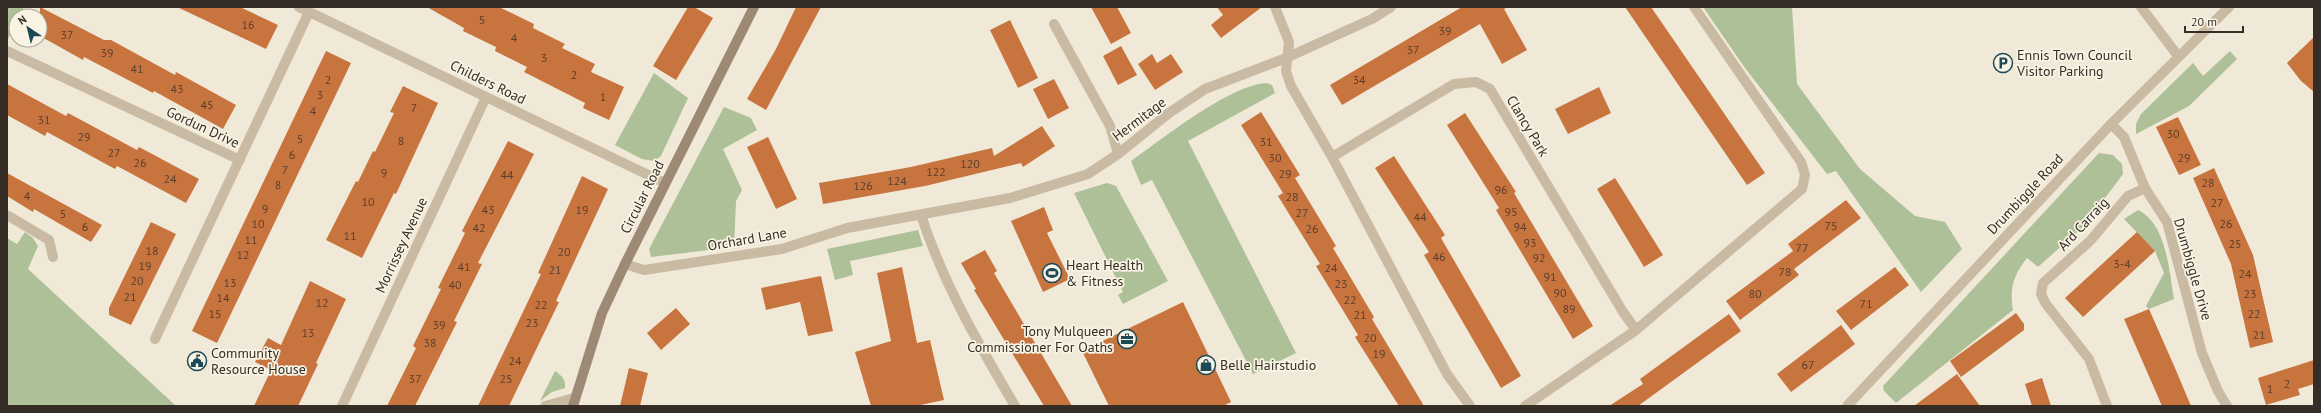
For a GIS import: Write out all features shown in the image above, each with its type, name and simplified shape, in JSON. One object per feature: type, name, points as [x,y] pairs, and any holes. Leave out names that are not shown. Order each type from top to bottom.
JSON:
[{"type":"main road","name":"Circular Road","points":[[574,402],[602,313],[665,183],[754,7]]},
{"type":"street","name":"Childers Road","points":[[299,7],[665,183]]},
{"type":"street","points":[[1275,7],[1289,42],[1286,58],[1286,71],[1291,86],[1332,157],[1447,374],[1470,406]]},
{"type":"street","name":"Hermitage","points":[[1054,24],[1110,126],[1118,154],[1169,113],[1205,89],[1286,58],[1372,19],[1392,7]]},
{"type":"street","points":[[1525,406],[1636,330],[1802,188],[1805,175],[1801,162],[1694,7]]},
{"type":"street","points":[[2141,7],[2178,56]]},
{"type":"street","name":"Drumbiggle Road","points":[[1847,406],[2111,124],[2229,7]]},
{"type":"street","name":"Gordun Drive","points":[[7,51],[240,160],[309,12]]},
{"type":"street","name":"Clancy Park","points":[[1332,157],[1454,84],[1476,82],[1490,89],[1623,312],[1636,330]]},
{"type":"street","name":"Morrissey Avenue","points":[[342,406],[486,97]]},
{"type":"street","name":"Drumbiggle Drive","points":[[2111,124],[2124,137],[2145,188],[2167,222],[2202,353],[2218,391],[2227,406]]},
{"type":"street","name":"Orchard Lane","points":[[625,264],[644,270],[782,250],[847,228],[1010,198],[1088,174],[1118,154]]},
{"type":"street","points":[[155,339],[240,160]]},
{"type":"street","name":"Ard Carraig","points":[[2107,406],[2089,359],[2046,304],[2041,294],[2043,283],[2090,241],[2128,196],[2145,188]]},
{"type":"street","points":[[7,215],[49,240],[53,257]]},
{"type":"street","points":[[921,215],[934,255],[986,356],[1016,406]]},
{"type":"street","points":[[545,406],[574,402]]},
{"type":"green space","points":[[7,7],[24,7],[8,8],[8,39]]},
{"type":"green space","points":[[1703,7],[1792,7],[1797,84],[1860,169],[1915,216],[1945,222],[1962,249],[1921,292],[1836,171],[1827,174],[1745,68]]},
{"type":"green space","points":[[2230,51],[2237,59],[2189,106],[2136,134],[2136,124],[2141,114],[2193,63],[2203,76]]},
{"type":"green space","points":[[654,73],[688,98],[661,156],[654,161],[642,159],[615,145]]},
{"type":"green space","points":[[1266,83],[1272,85],[1275,93],[1188,141],[1296,353],[1253,374],[1152,180],[1141,185],[1131,161],[1178,127],[1215,103],[1251,86]]},
{"type":"green space","points":[[724,107],[751,118],[757,130],[723,149],[742,190],[736,201],[734,247],[651,257],[649,249]]},
{"type":"green space","points":[[2099,153],[2113,155],[2122,164],[2123,174],[2084,226],[2038,267],[2027,258],[2016,276],[2012,289],[2013,310],[1896,403],[1884,391],[1883,386]]},
{"type":"green space","points":[[1107,183],[1116,186],[1168,281],[1123,304],[1118,295],[1123,292],[1074,193]]},
{"type":"green space","points":[[2138,210],[2148,217],[2161,237],[2168,262],[2174,299],[2149,309],[2146,306],[2164,273],[2155,251],[2124,219]]},
{"type":"green space","points":[[918,230],[923,246],[850,261],[853,275],[835,280],[827,249]]},
{"type":"green space","points":[[25,232],[33,238],[38,246],[28,269],[176,406],[7,406],[7,238],[17,244]]},
{"type":"green space","points":[[555,371],[563,378],[565,388],[552,392],[540,401]]},
{"type":"building","points":[[177,7],[240,7],[278,25],[266,49]]},
{"type":"building","points":[[427,7],[499,7],[534,24],[533,28],[565,44],[562,48],[595,64],[591,72],[624,87],[609,120],[583,108],[585,103],[524,72],[527,67],[495,51],[496,47],[463,31],[464,28]]},
{"type":"building","points":[[688,7],[694,7],[713,18],[676,80],[653,66]]},
{"type":"building","points":[[796,7],[821,7],[766,110],[747,99],[776,49]]},
{"type":"building","points":[[1091,7],[1117,7],[1131,33],[1111,44]]},
{"type":"building","points":[[1217,7],[1262,7],[1221,38],[1211,25],[1223,15]]},
{"type":"building","points":[[1462,7],[1508,7],[1504,9],[1527,50],[1502,64],[1480,24],[1342,105],[1330,85]]},
{"type":"building","points":[[1625,7],[1651,7],[1765,173],[1747,185]]},
{"type":"building","points":[[48,11],[104,40],[111,40],[175,75],[176,72],[236,105],[223,129],[154,91],[153,93],[84,57],[83,60],[48,40]]},
{"type":"building","points":[[1010,20],[1038,78],[1018,88],[990,30]]},
{"type":"building","points":[[2314,37],[2314,92],[2301,81],[2287,63]]},
{"type":"building","points":[[1121,46],[1137,75],[1118,85],[1103,56]]},
{"type":"building","points":[[326,51],[351,63],[217,343],[192,331]]},
{"type":"building","points":[[1152,54],[1157,63],[1171,54],[1183,72],[1155,90],[1138,64]]},
{"type":"building","points":[[1054,79],[1069,108],[1048,119],[1033,89]]},
{"type":"building","points":[[7,84],[66,116],[68,113],[137,150],[139,147],[199,179],[186,203],[117,166],[115,169],[47,132],[45,136],[7,115]]},
{"type":"building","points":[[403,86],[438,103],[396,194],[394,193],[362,258],[326,240],[356,181],[358,182],[373,151],[375,152],[394,113],[390,112]]},
{"type":"building","points":[[1599,87],[1611,113],[1568,134],[1555,109]]},
{"type":"building","points":[[1261,112],[1300,175],[1295,178],[1336,246],[1333,248],[1374,317],[1372,319],[1424,406],[1399,406],[1355,337],[1358,335],[1316,266],[1320,264],[1278,196],[1283,193],[1241,125]]},
{"type":"building","points":[[1465,113],[1516,192],[1514,193],[1593,326],[1573,339],[1496,210],[1499,208],[1447,125]]},
{"type":"building","points":[[2178,117],[2201,165],[2179,175],[2156,127]]},
{"type":"building","points":[[1042,126],[1055,146],[1023,167],[1021,163],[925,186],[823,204],[819,183],[911,167],[992,148],[994,156]]},
{"type":"building","points":[[768,137],[797,199],[776,209],[747,147]]},
{"type":"building","points":[[508,141],[534,154],[478,263],[482,264],[454,321],[457,322],[415,406],[387,406],[416,348],[413,346],[441,289],[438,288],[465,233],[462,231]]},
{"type":"building","points":[[1394,156],[1445,235],[1441,238],[1521,376],[1501,388],[1424,255],[1429,252],[1375,168]]},
{"type":"building","points":[[2214,168],[2253,255],[2273,342],[2250,348],[2231,264],[2193,178]]},
{"type":"building","points":[[7,173],[102,225],[91,242],[34,209],[33,212],[7,196]]},
{"type":"building","points":[[582,176],[608,189],[556,301],[559,302],[509,406],[478,406],[541,274],[538,273]]},
{"type":"building","points":[[1615,178],[1663,255],[1644,267],[1597,189]]},
{"type":"building","points":[[1846,200],[1861,218],[1794,269],[1799,275],[1740,320],[1726,301],[1793,251],[1788,244]]},
{"type":"building","points":[[1044,207],[1053,230],[1047,233],[1070,279],[1043,292],[1011,221]]},
{"type":"building","points":[[151,222],[176,234],[131,325],[109,315],[109,308]]},
{"type":"building","points":[[2137,232],[2155,251],[2083,317],[2065,298]]},
{"type":"building","points":[[985,250],[997,271],[994,273],[1072,406],[1044,406],[974,290],[976,289],[961,263]]},
{"type":"building","points":[[902,267],[917,343],[930,340],[944,400],[916,406],[871,406],[855,352],[891,341],[877,273]]},
{"type":"building","points":[[1895,267],[1909,285],[1851,330],[1836,311]]},
{"type":"building","points":[[821,276],[833,331],[808,336],[800,302],[766,310],[761,288]]},
{"type":"building","points":[[310,281],[346,299],[316,363],[318,364],[298,406],[254,406],[271,370],[255,362],[268,338],[281,345]]},
{"type":"building","points":[[1183,302],[1231,402],[1223,406],[1109,406],[1082,351]]},
{"type":"building","points":[[676,308],[690,324],[661,350],[647,333]]},
{"type":"building","points":[[2149,309],[2191,406],[2162,406],[2124,319]]},
{"type":"building","points":[[2016,313],[2024,324],[2024,330],[1961,377],[1950,361]]},
{"type":"building","points":[[1729,314],[1741,331],[1638,406],[1609,406],[1643,384],[1640,379]]},
{"type":"building","points":[[1841,325],[1855,344],[1791,392],[1777,374]]},
{"type":"building","points":[[2314,360],[2314,384],[2298,389],[2300,395],[2266,405],[2258,378]]},
{"type":"building","points":[[629,368],[648,373],[640,406],[620,406]]},
{"type":"building","points":[[1957,374],[1980,406],[1914,406]]},
{"type":"building","points":[[2042,378],[2051,406],[2032,406],[2025,384]]},
{"type":"place","name":"Ennis Town Council Visitor Parking","points":[[2003,63]]},
{"type":"place","name":"Heart Health & Fitness","points":[[1052,273]]},
{"type":"place","name":"Tony Mulqueen Commissioner For Oaths","points":[[1127,339]]},
{"type":"place","name":"Community Resource House","points":[[197,361]]},
{"type":"place","name":"Belle Hairstudio","points":[[1206,365]]}]
